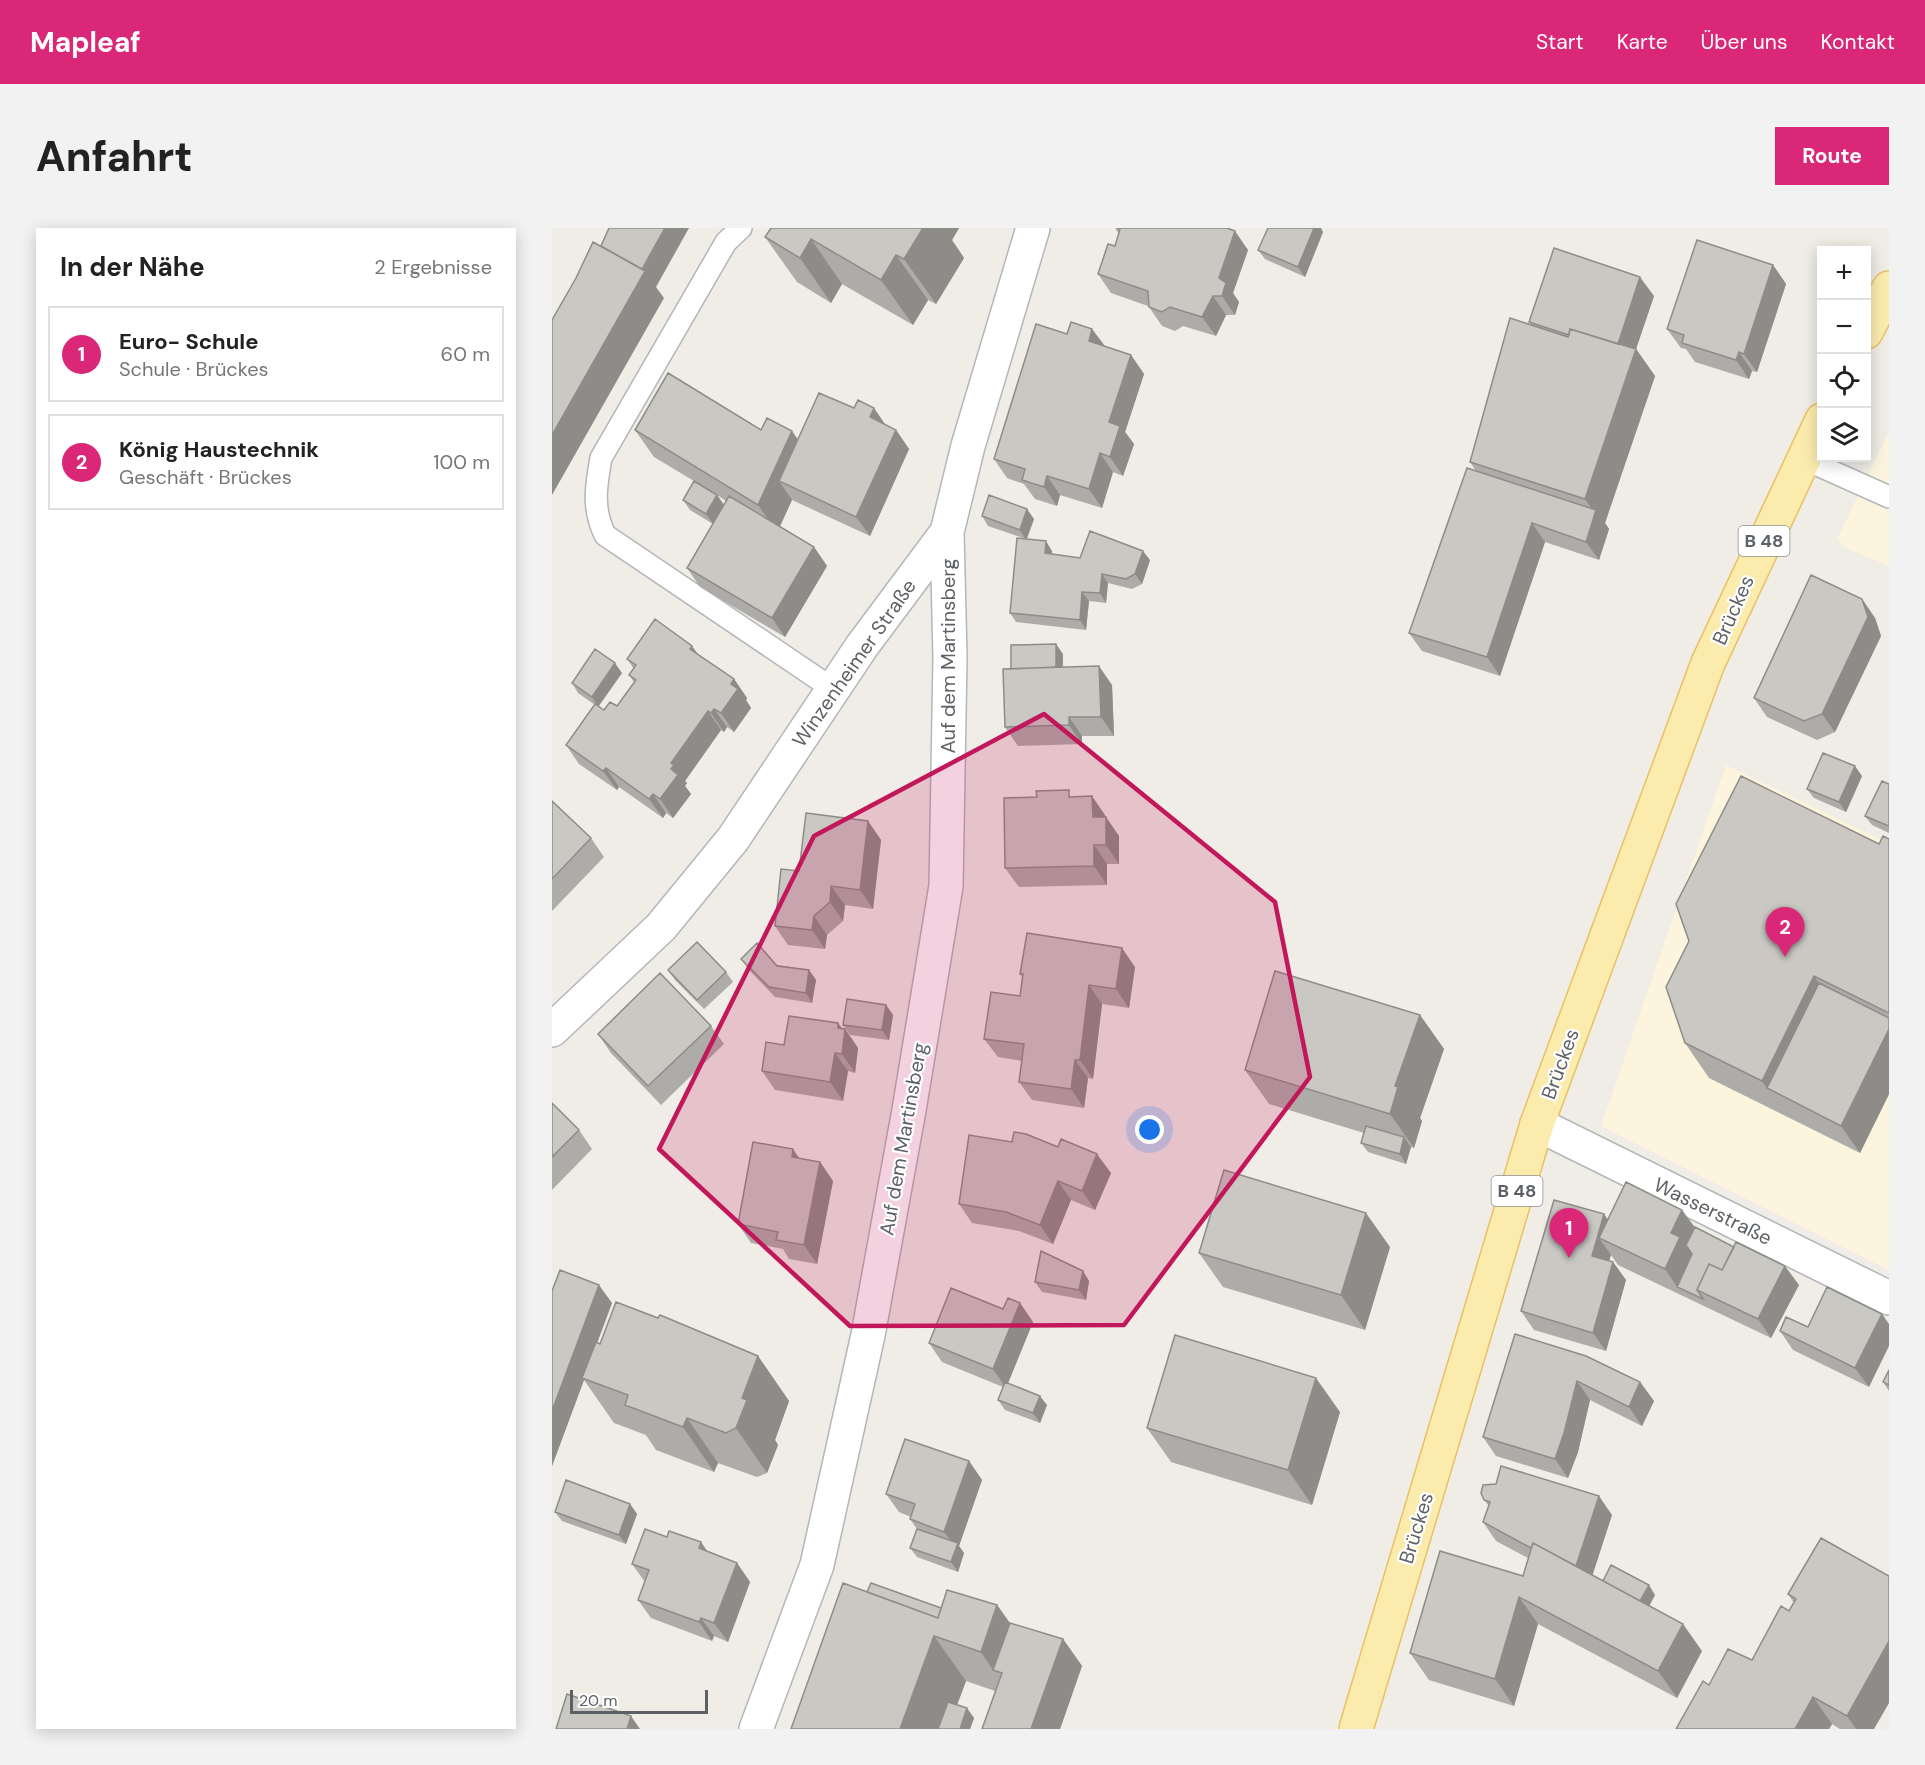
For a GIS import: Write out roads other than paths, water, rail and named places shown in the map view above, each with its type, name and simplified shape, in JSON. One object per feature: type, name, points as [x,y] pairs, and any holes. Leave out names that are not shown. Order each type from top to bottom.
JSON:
[{"type":"main road","points":[[1871,322],[1889,288]]},
{"type":"main road","name":"Brückes","points":[[1356,1729],[1537,1124],[1708,663],[1817,428]]},
{"type":"street","name":"Winzenheimer Straße","points":[[552,1030],[661,927],[726,848],[833,689],[947,532],[968,446],[1033,228]]},
{"type":"street","name":"Auf dem Martinsberg","points":[[756,1729],[817,1565],[868,1335],[909,1110],[946,886],[950,669],[947,532]]},
{"type":"street","name":"Wasserstraße","points":[[1537,1124],[1889,1298]]},
{"type":"lane","points":[[741,228],[726,242],[602,458],[594,495],[597,518],[605,535],[833,689]]},
{"type":"lane","points":[[1802,458],[1889,497]]},
{"type":"place","name":"König Haustechnik","points":[[1785,957]]},
{"type":"place","name":"Euro- Schule","points":[[1569,1258]]}]
